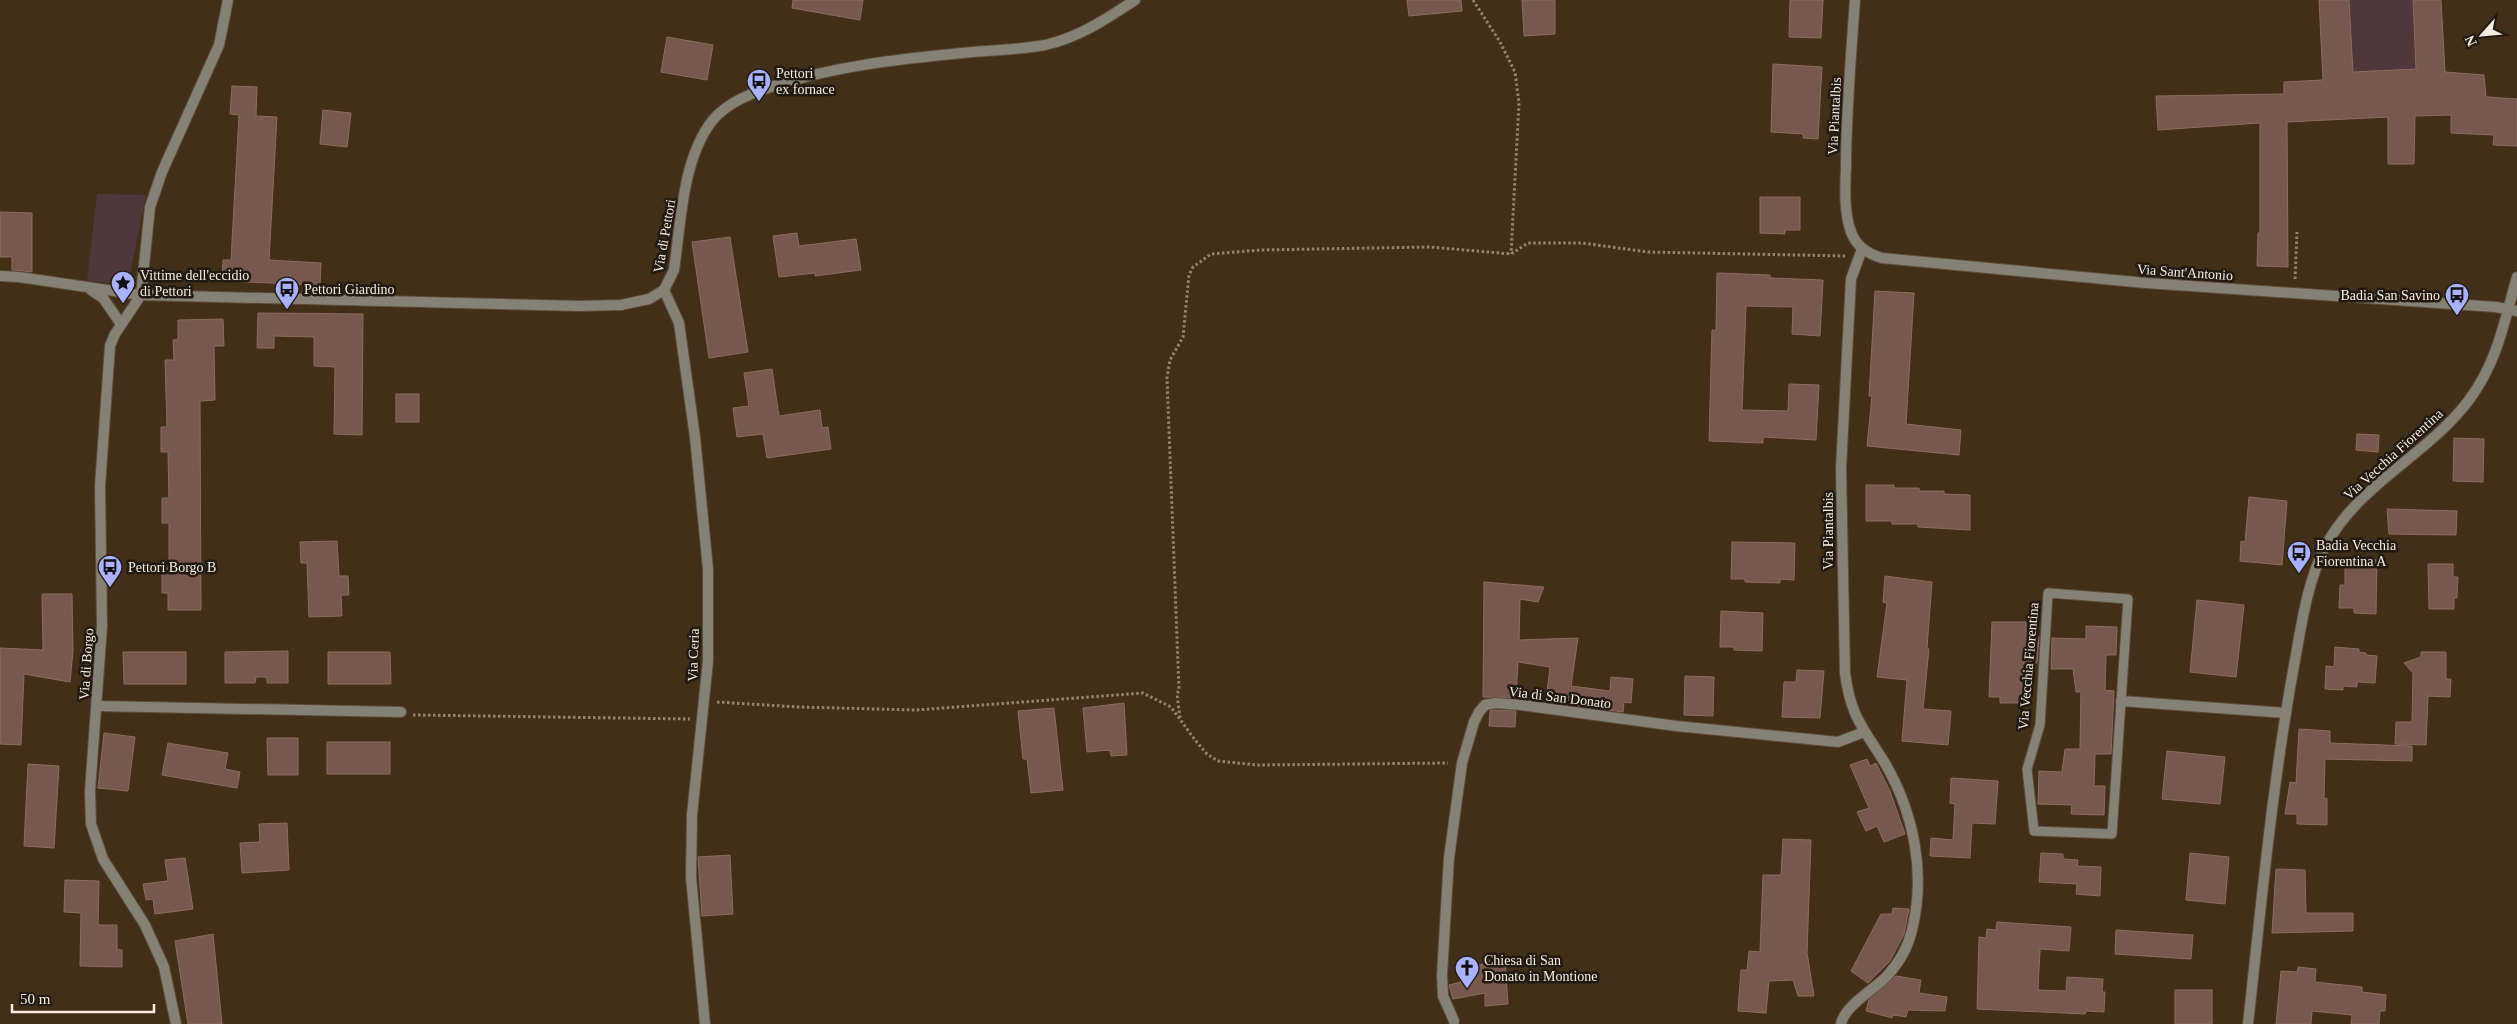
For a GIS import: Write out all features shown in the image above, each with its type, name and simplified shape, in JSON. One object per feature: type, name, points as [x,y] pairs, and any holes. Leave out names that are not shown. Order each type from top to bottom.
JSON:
[{"type":"street","points":[[141,295],[150,207],[162,172],[219,45],[228,0]]},
{"type":"street","name":"Via di Pettori","points":[[0,276],[19,277],[90,289],[141,295],[579,306],[634,304],[649,299],[664,290],[674,270],[692,157],[712,121],[731,105],[761,90],[805,76],[856,65],[909,57],[1043,45],[1088,31],[1135,0]]},
{"type":"street","name":"Via Piantalbis","points":[[1841,1024],[1847,1012],[1887,977],[1900,960],[1912,929],[1917,891],[1917,863],[1911,824],[1886,766],[1855,716],[1848,694],[1845,673],[1841,516],[1851,278],[1862,248],[1850,230],[1846,190],[1846,144],[1855,0]]},
{"type":"street","name":"Via Sant'Antonio","points":[[1862,248],[1882,258],[2146,283],[2496,307],[2512,310]]},
{"type":"street","name":"Via Vecchia Fiorentina","points":[[2248,1024],[2286,713],[2308,592],[2325,547],[2342,521],[2371,490],[2433,438],[2468,401],[2494,360],[2512,310],[2517,277]]},
{"type":"street","points":[[90,289],[103,298],[121,324]]},
{"type":"street","name":"Via Ceria","points":[[664,290],[679,322],[695,437],[708,569],[708,661],[692,815],[691,876],[705,1024]]},
{"type":"street","name":"Via di Borgo","points":[[141,295],[121,324],[110,346],[100,486],[102,626],[90,791],[94,833],[104,858],[145,925],[164,967],[176,1024]]},
{"type":"street","points":[[2121,701],[2286,713]]},
{"type":"street","name":"Via di San Donato","points":[[1454,1021],[1443,996],[1442,975],[1449,858],[1462,763],[1479,712],[1485,705],[1495,703],[1676,726],[1838,742],[1864,732]]},
{"type":"street","points":[[97,706],[401,712]]},
{"type":"lane","name":"Via Vecchia Fiorentina","points":[[2048,593],[2128,599],[2121,701],[2112,834],[2034,831],[2027,769],[2040,725],[2048,593]]},
{"type":"path","points":[[1473,0],[1500,42],[1516,72],[1519,103],[1511,254]]},
{"type":"path","points":[[2294,294],[2297,232]]},
{"type":"path","points":[[1180,718],[1177,694],[1180,690],[1167,378],[1170,360],[1182,337],[1188,275],[1193,267],[1211,254],[1260,250],[1430,247],[1511,254],[1528,244],[1582,244],[1648,252],[1748,252],[1844,256],[1862,248]]},
{"type":"path","points":[[705,701],[798,707],[916,710],[1143,693],[1171,707],[1207,754],[1218,761],[1227,763],[1462,763]]},
{"type":"path","points":[[401,712],[416,715],[489,717],[703,719]]},
{"type":"shaded area","points":[[2349,0],[2413,0],[2417,93],[2354,84]]},
{"type":"shaded area","points":[[97,194],[146,195],[128,284],[87,281]]},
{"type":"building","points":[[793,0],[863,0],[860,20],[792,8]]},
{"type":"building","points":[[1407,0],[1461,0],[1462,11],[1409,16]]},
{"type":"building","points":[[1522,0],[1555,0],[1555,34],[1524,36]]},
{"type":"building","points":[[1790,0],[1823,0],[1821,38],[1789,37]]},
{"type":"building","points":[[2319,0],[2349,0],[2353,72],[2416,69],[2413,0],[2441,0],[2445,72],[2484,75],[2486,97],[2517,99],[2517,146],[2493,145],[2494,135],[2451,133],[2451,115],[2415,116],[2414,164],[2388,164],[2388,117],[2287,122],[2288,267],[2257,266],[2258,233],[2260,233],[2260,123],[2158,130],[2156,96],[2284,94],[2284,82],[2323,80]]},
{"type":"building","points":[[667,37],[713,45],[707,80],[661,72]]},
{"type":"building","points":[[1773,64],[1822,67],[1818,139],[1803,138],[1803,134],[1771,132]]},
{"type":"building","points":[[232,86],[257,87],[256,116],[277,117],[269,260],[321,263],[320,285],[222,281],[223,260],[231,260],[239,115],[230,114]]},
{"type":"building","points":[[323,110],[351,113],[347,147],[320,144]]},
{"type":"building","points":[[1760,197],[1800,197],[1800,230],[1785,230],[1785,234],[1760,233]]},
{"type":"building","points":[[0,212],[32,213],[32,272],[12,270],[12,257],[0,257]]},
{"type":"building","points":[[797,233],[799,246],[856,239],[861,270],[815,276],[815,273],[779,277],[773,236]]},
{"type":"building","points":[[730,237],[748,352],[709,358],[692,242]]},
{"type":"building","points":[[1717,273],[1823,280],[1820,336],[1792,334],[1793,307],[1746,306],[1742,410],[1788,411],[1789,384],[1819,385],[1816,440],[1763,437],[1763,443],[1709,441],[1712,330],[1716,331]]},
{"type":"building","points":[[1875,291],[1914,293],[1906,424],[1961,430],[1959,455],[1867,446],[1872,396],[1869,396]]},
{"type":"building","points":[[258,313],[363,314],[362,435],[334,434],[335,367],[314,366],[314,337],[274,336],[274,348],[257,348]]},
{"type":"building","points":[[223,319],[224,346],[214,346],[215,400],[200,401],[201,610],[168,610],[168,593],[162,593],[162,568],[169,568],[169,523],[162,523],[162,498],[169,498],[168,452],[161,452],[161,427],[167,427],[165,360],[174,360],[173,340],[178,339],[178,320]]},
{"type":"building","points":[[772,369],[779,416],[820,410],[822,428],[828,427],[831,449],[767,458],[763,434],[737,437],[733,408],[749,406],[744,373]]},
{"type":"building","points":[[396,394],[419,394],[419,422],[396,422]]},
{"type":"building","points":[[2357,434],[2379,435],[2378,452],[2356,450]]},
{"type":"building","points":[[2454,438],[2484,439],[2483,482],[2453,481]]},
{"type":"building","points":[[1866,485],[1894,485],[1894,488],[1919,488],[1919,491],[1944,491],[1944,494],[1970,495],[1970,530],[1918,527],[1918,524],[1892,524],[1892,521],[1866,521]]},
{"type":"building","points":[[2249,497],[2287,501],[2282,565],[2240,561],[2241,541],[2245,542]]},
{"type":"building","points":[[2387,509],[2457,511],[2456,535],[2389,534]]},
{"type":"building","points":[[337,541],[339,576],[348,576],[349,595],[341,595],[342,616],[309,617],[307,563],[301,563],[300,542]]},
{"type":"building","points":[[1732,542],[1795,543],[1794,580],[1780,579],[1780,583],[1745,582],[1745,579],[1731,579]]},
{"type":"building","points":[[2360,560],[2377,560],[2376,614],[2354,613],[2354,608],[2339,608],[2340,585],[2345,585],[2345,567],[2360,567]]},
{"type":"building","points":[[2428,564],[2453,564],[2453,577],[2458,577],[2457,598],[2454,598],[2454,609],[2429,609]]},
{"type":"building","points":[[1885,576],[1932,582],[1927,648],[1929,649],[1923,709],[1951,711],[1948,745],[1902,741],[1907,680],[1877,677],[1887,603],[1883,602]]},
{"type":"building","points":[[1484,582],[1544,587],[1538,602],[1520,599],[1519,640],[1578,638],[1571,686],[1610,691],[1611,677],[1633,679],[1631,703],[1624,702],[1623,712],[1546,701],[1550,667],[1518,662],[1516,698],[1483,697]]},
{"type":"building","points":[[42,594],[72,594],[73,651],[70,682],[24,674],[21,745],[0,744],[0,648],[43,650]]},
{"type":"building","points":[[2197,600],[2244,605],[2236,677],[2190,672]]},
{"type":"building","points":[[1721,611],[1763,613],[1762,651],[1734,650],[1734,647],[1720,647]]},
{"type":"building","points":[[1992,622],[2026,622],[2026,637],[2039,637],[2037,663],[2022,664],[2022,703],[2000,703],[2000,697],[1989,697]]},
{"type":"building","points":[[2086,626],[2117,627],[2116,655],[2106,655],[2105,690],[2114,691],[2111,754],[2095,754],[2094,786],[2105,786],[2104,815],[2071,814],[2072,805],[2038,804],[2039,771],[2062,772],[2065,749],[2080,749],[2081,692],[2076,692],[2073,669],[2051,669],[2052,638],[2086,639]]},
{"type":"building","points":[[2335,647],[2359,649],[2359,652],[2366,653],[2366,655],[2377,656],[2375,683],[2357,682],[2357,687],[2343,686],[2343,690],[2325,689],[2326,666],[2334,667]]},
{"type":"building","points":[[288,651],[288,683],[267,683],[267,677],[256,677],[255,683],[225,683],[225,652]]},
{"type":"building","points":[[123,652],[186,652],[186,684],[124,684]]},
{"type":"building","points":[[328,652],[390,652],[391,684],[328,684]]},
{"type":"building","points":[[2421,652],[2446,652],[2446,679],[2451,679],[2450,697],[2428,696],[2426,745],[2395,744],[2396,722],[2412,722],[2413,673],[2404,663],[2421,657]]},
{"type":"building","points":[[1797,670],[1824,671],[1820,718],[1782,717],[1784,682],[1796,682]]},
{"type":"building","points":[[1685,676],[1714,677],[1713,716],[1684,715]]},
{"type":"building","points":[[1124,703],[1127,755],[1111,756],[1110,750],[1087,752],[1083,708]]},
{"type":"building","points":[[1054,708],[1063,790],[1031,793],[1027,759],[1023,759],[1018,711]]},
{"type":"building","points":[[1490,711],[1516,711],[1515,727],[1489,726]]},
{"type":"building","points":[[2299,729],[2330,731],[2330,743],[2412,746],[2412,761],[2325,759],[2324,799],[2327,798],[2327,825],[2297,824],[2297,814],[2285,814],[2290,782],[2296,783]]},
{"type":"building","points":[[104,733],[135,737],[128,791],[98,788]]},
{"type":"building","points":[[267,738],[298,738],[298,775],[268,775]]},
{"type":"building","points":[[327,742],[390,742],[390,774],[327,774]]},
{"type":"building","points":[[168,743],[228,753],[225,769],[240,772],[237,788],[162,775]]},
{"type":"building","points":[[2167,751],[2225,757],[2220,804],[2162,799]]},
{"type":"building","points":[[1867,759],[1870,766],[1876,763],[1890,791],[1905,834],[1884,842],[1877,826],[1866,831],[1857,812],[1869,808],[1850,765]]},
{"type":"building","points":[[28,764],[59,766],[54,848],[24,846]]},
{"type":"building","points":[[1951,778],[1998,781],[1995,824],[1972,823],[1970,858],[1930,856],[1931,838],[1953,840],[1955,804],[1950,803]]},
{"type":"building","points":[[287,823],[289,870],[242,873],[240,843],[260,842],[259,824]]},
{"type":"building","points":[[1783,839],[1811,840],[1807,953],[1814,996],[1798,996],[1793,980],[1769,981],[1766,1013],[1738,1011],[1741,970],[1747,970],[1749,951],[1760,952],[1763,875],[1781,875]]},
{"type":"building","points":[[2041,853],[2063,854],[2063,859],[2078,860],[2077,866],[2101,867],[2100,896],[2076,894],[2077,884],[2039,882]]},
{"type":"building","points":[[2190,853],[2229,857],[2225,904],[2186,900]]},
{"type":"building","points":[[730,855],[733,914],[702,916],[698,857]]},
{"type":"building","points":[[185,858],[193,909],[155,914],[153,899],[146,900],[143,884],[168,881],[165,860]]},
{"type":"building","points":[[2276,869],[2305,870],[2306,913],[2353,913],[2353,931],[2272,933]]},
{"type":"building","points":[[65,880],[99,881],[98,925],[117,925],[117,949],[122,950],[122,967],[80,966],[81,913],[64,912]]},
{"type":"building","points":[[1893,908],[1909,909],[1904,934],[1890,961],[1868,983],[1851,971],[1881,914],[1892,914]]},
{"type":"building","points":[[1997,922],[2071,927],[2069,951],[2040,949],[2038,990],[2066,991],[2067,977],[2103,979],[2102,992],[2105,992],[2104,1012],[2086,1011],[2085,1014],[1977,1009],[1979,937],[1986,938],[1987,929],[1996,930]]},
{"type":"building","points":[[2116,930],[2193,935],[2191,959],[2115,954]]},
{"type":"building","points":[[213,934],[222,1024],[188,1024],[175,941]]},
{"type":"building","points":[[1483,961],[1505,961],[1508,1004],[1485,1006],[1485,993],[1453,999],[1449,985],[1461,982],[1457,971],[1483,964]]},
{"type":"building","points":[[2298,967],[2316,969],[2315,982],[2362,987],[2362,992],[2386,995],[2385,1011],[2380,1011],[2379,1024],[2351,1024],[2352,1015],[2312,1011],[2311,1024],[2276,1024],[2281,971],[2297,972]]},
{"type":"building","points":[[1896,976],[1921,980],[1919,993],[1947,997],[1945,1011],[1908,1010],[1906,1017],[1893,1015],[1892,1018],[1866,1011],[1869,1000]]},
{"type":"building","points":[[2175,990],[2212,990],[2212,1024],[2175,1024]]},
{"type":"place","name":"Pettori ex fornace","points":[[759,102]]},
{"type":"place","name":"Vittime dell'eccidio di Pettori","points":[[123,304]]},
{"type":"place","name":"Pettori Giardino","points":[[287,310]]},
{"type":"place","name":"Badia San Savino","points":[[2457,316]]},
{"type":"place","name":"Badia Vecchia Fiorentina A","points":[[2299,574]]},
{"type":"place","name":"Pettori Borgo B","points":[[110,588]]},
{"type":"place","name":"Chiesa di San Donato in Montione","points":[[1467,989]]}]
